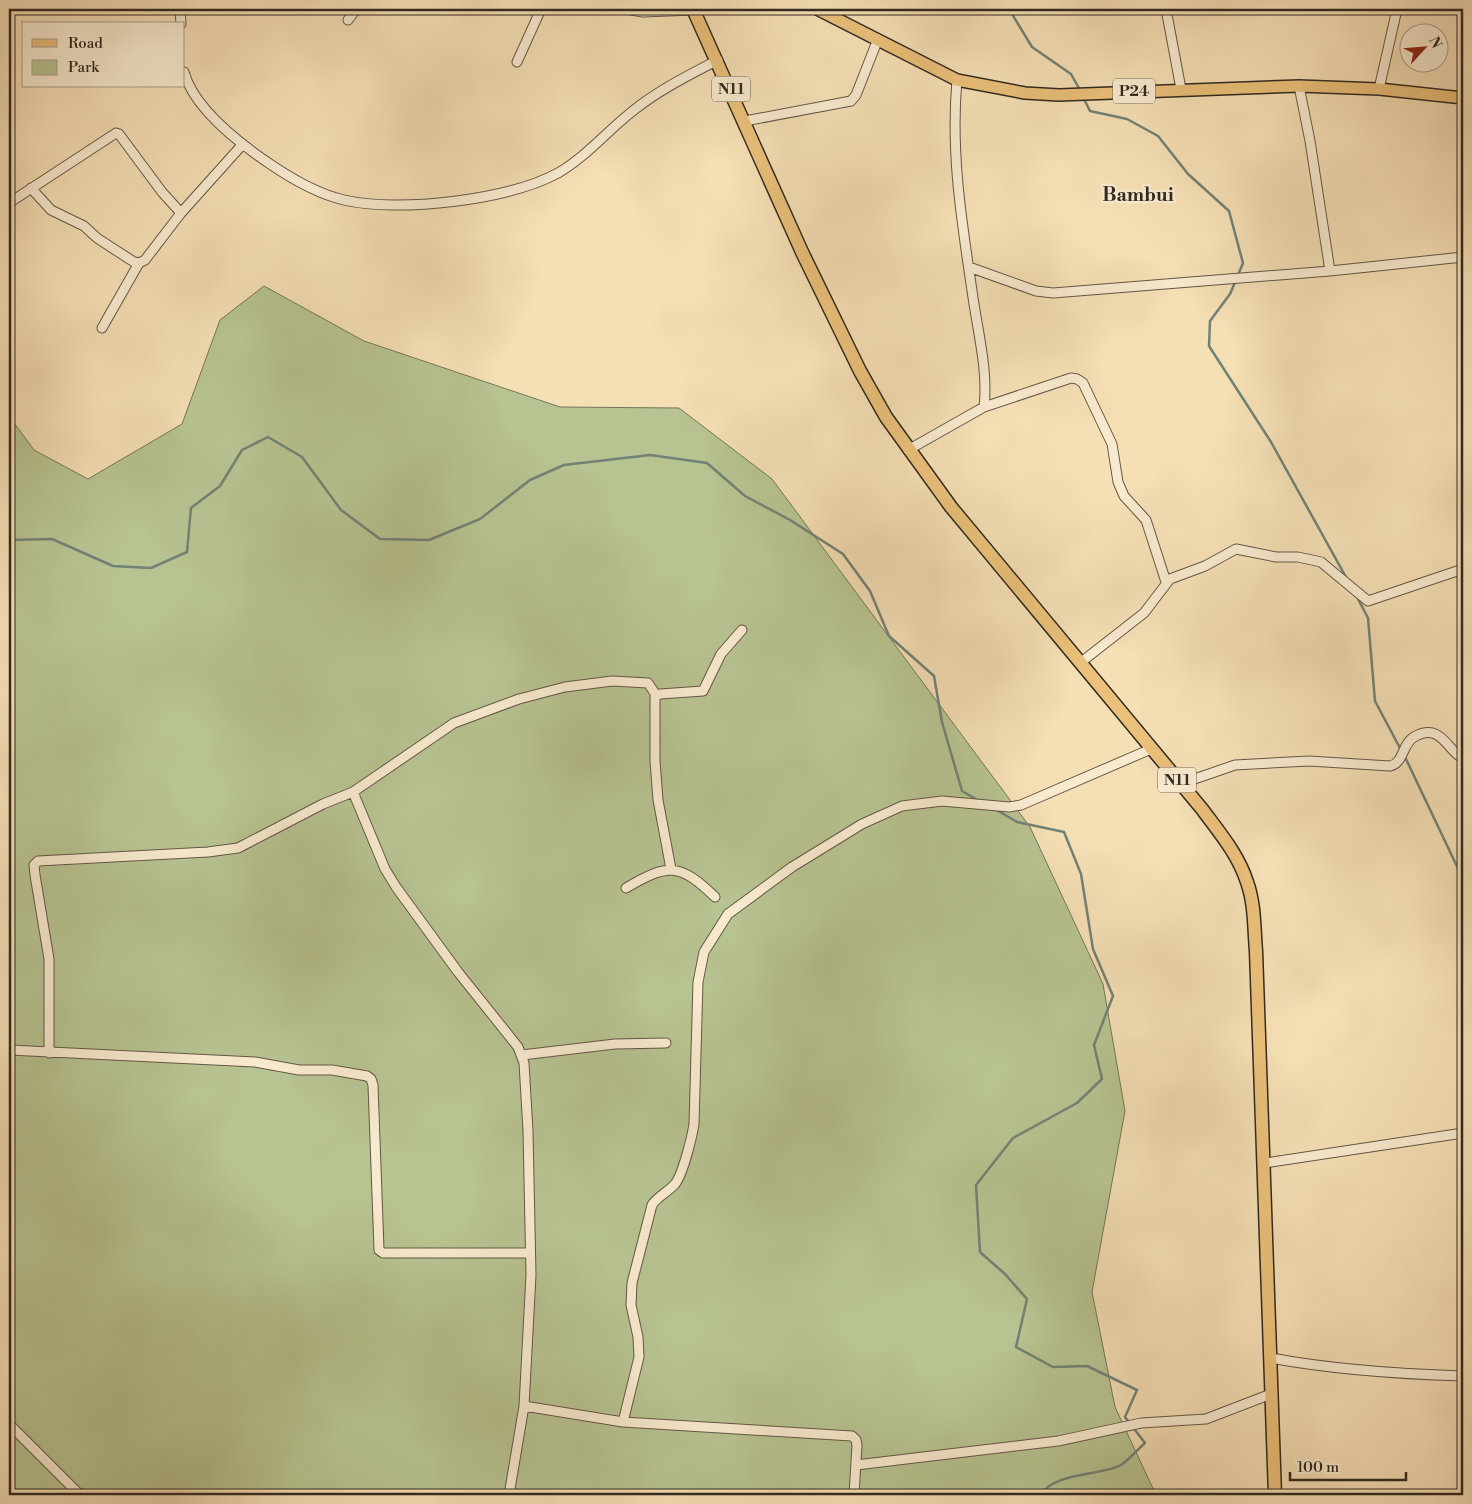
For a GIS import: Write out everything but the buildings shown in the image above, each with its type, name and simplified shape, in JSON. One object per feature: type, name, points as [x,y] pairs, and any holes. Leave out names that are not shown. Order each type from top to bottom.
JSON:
[{"type":"highway","name":"N11","points":[[694,9],[802,252],[839,330],[886,417],[951,507],[1180,784],[1230,847],[1240,863],[1250,895],[1256,951],[1265,1163],[1275,1495]]},
{"type":"main road","name":"P24","points":[[820,10],[957,80],[1025,93],[1060,95],[1299,86],[1379,88],[1463,98]]},
{"type":"street","points":[[180,9],[181,22]]},
{"type":"street","points":[[348,20],[356,9]]},
{"type":"street","points":[[517,62],[541,9]]},
{"type":"street","points":[[626,9],[643,12],[694,9]]},
{"type":"street","points":[[1166,9],[1181,89]]},
{"type":"street","points":[[1379,88],[1397,9]]},
{"type":"street","points":[[745,121],[851,101],[856,95],[878,40]]},
{"type":"street","points":[[185,74],[193,92],[206,110],[242,145],[283,173],[314,190],[344,200],[370,204],[457,202],[547,178],[559,172],[635,109],[682,79],[718,60]]},
{"type":"street","points":[[957,80],[954,116],[957,184],[981,351],[986,393],[984,406]]},
{"type":"street","points":[[1299,86],[1310,141],[1330,270]]},
{"type":"street","points":[[9,203],[116,133],[119,134],[162,192],[181,213]]},
{"type":"street","points":[[102,328],[139,263],[145,260],[181,213],[242,145]]},
{"type":"street","points":[[31,188],[51,210],[84,226],[97,238],[134,262],[139,263]]},
{"type":"street","points":[[969,267],[1036,291],[1053,293],[1463,257]]},
{"type":"street","points":[[908,450],[984,406],[1071,378],[1077,379],[1083,383],[1112,444],[1118,482],[1124,496],[1146,520],[1166,582]]},
{"type":"street","points":[[1080,663],[1144,613],[1166,582],[1205,566],[1236,549],[1276,558],[1298,557],[1321,562],[1368,601],[1439,579],[1463,569]]},
{"type":"street","points":[[656,695],[703,691],[721,654],[742,630]]},
{"type":"street","points":[[49,1052],[49,959],[35,875],[34,865],[38,861],[208,852],[238,848],[323,804],[353,792],[454,723],[519,699],[565,686],[612,682],[648,683],[656,695],[654,761],[658,800],[671,869]]},
{"type":"street","points":[[1180,784],[1234,765],[1310,761],[1390,766],[1399,760],[1404,746],[1414,737],[1429,733],[1444,739],[1455,753],[1463,758]]},
{"type":"street","points":[[623,1422],[639,1357],[638,1337],[631,1305],[632,1283],[652,1205],[658,1196],[676,1183],[691,1141],[694,1124],[698,982],[704,952],[728,914],[792,867],[862,824],[902,806],[942,800],[1009,807],[1021,805],[1151,749]]},
{"type":"street","points":[[353,792],[384,869],[522,1055],[528,1131],[530,1292],[524,1406],[509,1495]]},
{"type":"street","points":[[626,888],[645,876],[671,869],[697,879],[716,897]]},
{"type":"street","points":[[522,1055],[615,1044],[666,1043]]},
{"type":"street","points":[[9,1050],[254,1062],[299,1070],[332,1070],[367,1076],[373,1084],[379,1250],[383,1252],[416,1253],[529,1253]]},
{"type":"street","points":[[1265,1163],[1463,1134]]},
{"type":"street","points":[[1271,1358],[1337,1369],[1390,1374],[1463,1376]]},
{"type":"street","points":[[856,1465],[1058,1441],[1141,1423],[1206,1419],[1272,1394]]},
{"type":"street","points":[[524,1406],[623,1422],[844,1434],[856,1440],[854,1495]]},
{"type":"street","points":[[9,1424],[80,1495]]},
{"type":"green space","points":[[264,286],[364,341],[560,407],[679,408],[772,479],[1030,827],[1103,984],[1125,1111],[1092,1292],[1115,1407],[1156,1495],[9,1495],[9,416],[34,450],[88,479],[182,424],[220,320]]},
{"type":"waterway","points":[[1009,9],[1032,47],[1071,74],[1080,90]]},
{"type":"waterway","points":[[1083,97],[1090,111],[1127,119],[1158,136],[1188,174],[1229,211],[1243,263],[1238,275]]},
{"type":"waterway","points":[[1236,280],[1230,294],[1210,321],[1209,346],[1271,442],[1347,579]]},
{"type":"waterway","points":[[9,540],[52,539],[113,566],[151,568],[187,552],[191,508],[220,486],[242,450],[268,437],[302,457],[341,510],[380,539],[429,540],[480,519],[530,480],[564,465],[650,455],[707,463],[745,496],[790,520],[843,554],[870,591],[889,636],[934,676],[942,722],[962,791],[979,801]]},
{"type":"waterway","points":[[1356,595],[1368,618],[1375,701],[1401,750]]},
{"type":"waterway","points":[[1405,757],[1463,879]]},
{"type":"waterway","points":[[995,809],[1017,822],[1064,832],[1081,874],[1093,949],[1113,996],[1094,1045],[1102,1079],[1077,1103],[1013,1138],[976,1185],[980,1252],[1005,1274],[1027,1299],[1016,1347],[1053,1367],[1087,1366],[1137,1390],[1125,1417],[1145,1443],[1121,1465],[1112,1469],[1066,1478],[1047,1488],[1041,1495]]},
{"type":"district","name":"Bambui","points":[[1138,195]]}]
